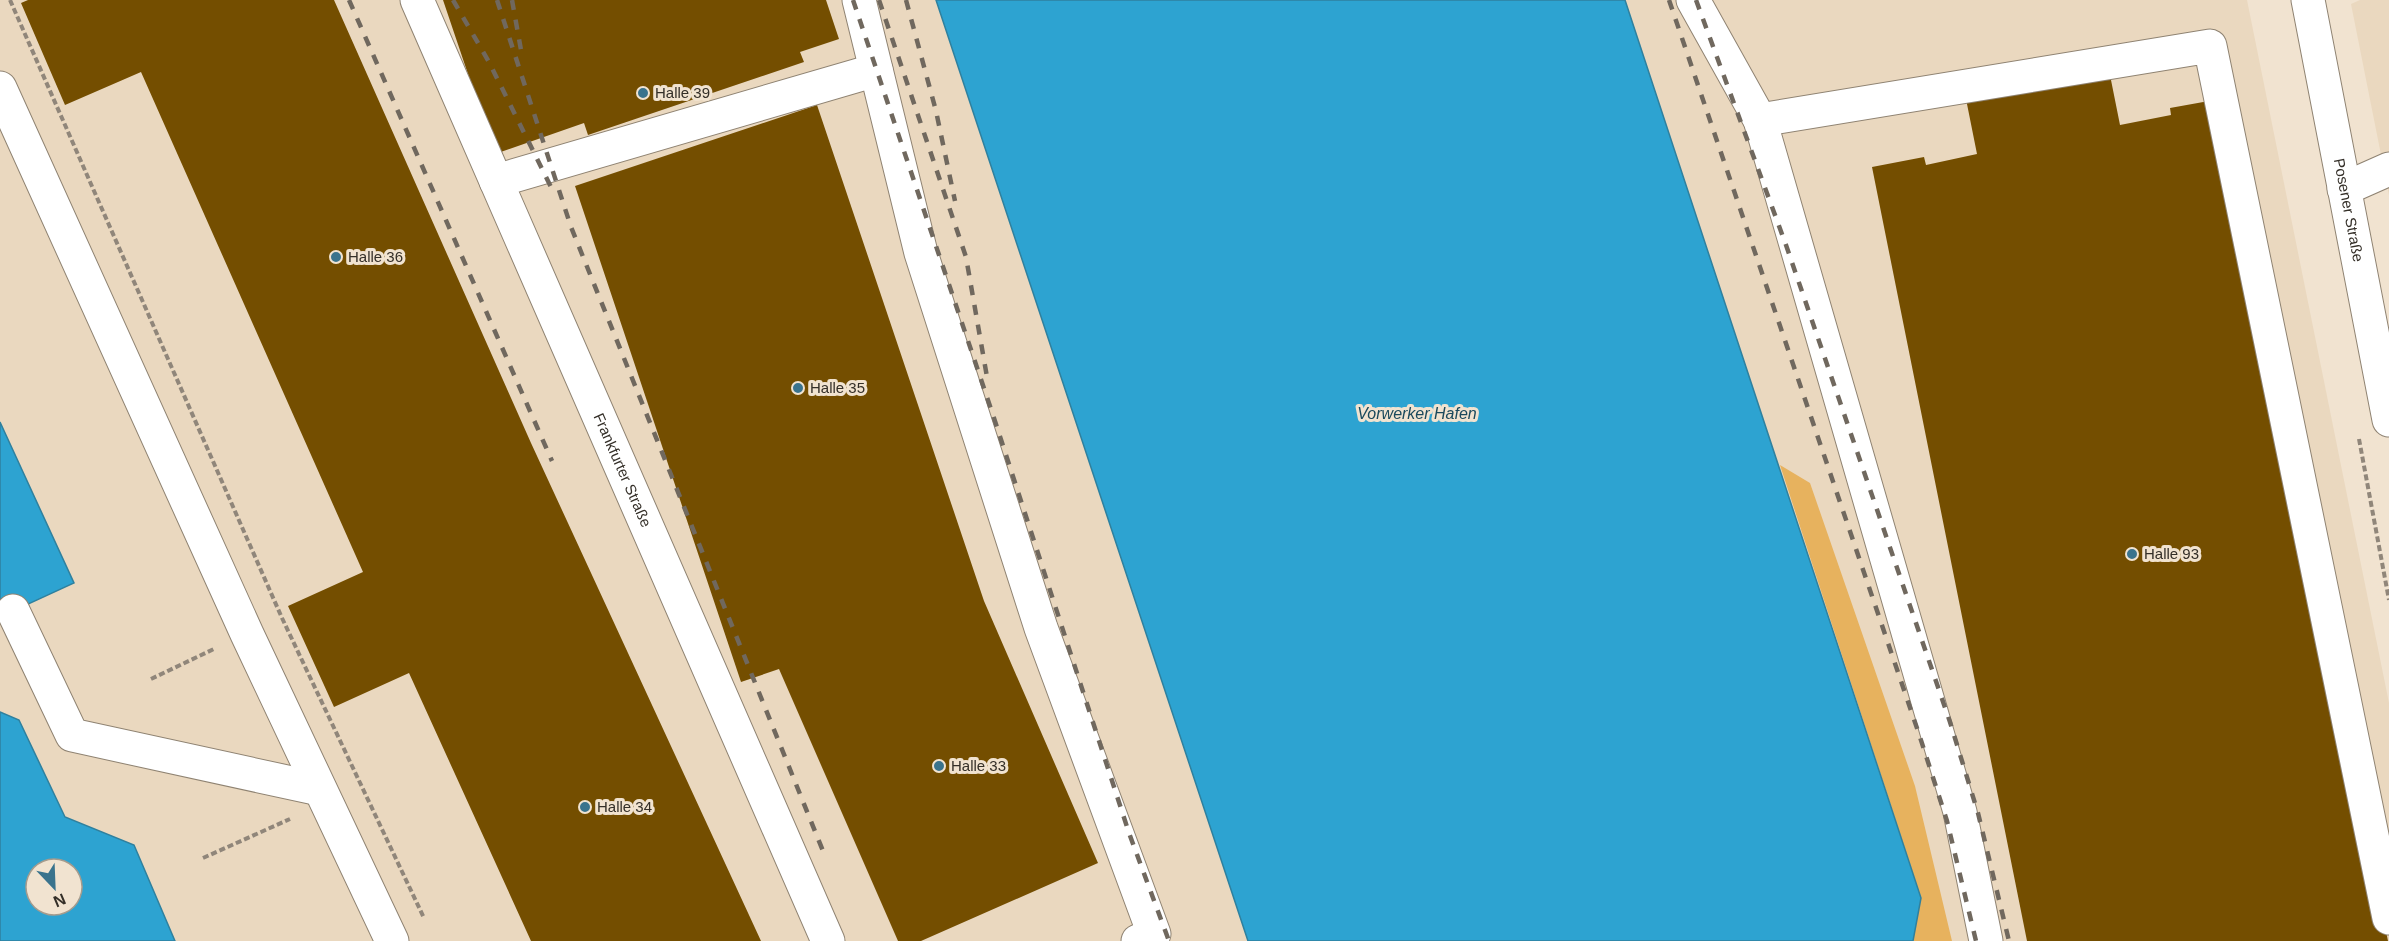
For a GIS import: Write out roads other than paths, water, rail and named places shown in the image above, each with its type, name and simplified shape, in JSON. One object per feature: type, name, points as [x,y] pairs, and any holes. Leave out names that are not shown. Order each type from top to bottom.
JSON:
[{"type":"street","name":"Frankfurter Straße","points":[[417,0],[828,941]]},
{"type":"street","points":[[859,0],[921,253],[1041,628],[1154,934],[1138,941]]},
{"type":"street","points":[[1693,0],[1760,120],[1960,813],[1986,941]]},
{"type":"street","name":"Posener Straße","points":[[2308,0],[2389,420]]},
{"type":"street","points":[[1760,120],[2210,46],[2389,918]]},
{"type":"street","points":[[496,181],[876,70]]},
{"type":"street","points":[[0,88],[322,796],[392,941]]},
{"type":"street","points":[[2344,189],[2389,169]]},
{"type":"street","points":[[13,610],[72,735],[322,796]]},
{"type":"water","name":"Vorwerker Hafen","points":[[936,0],[1625,0],[1921,898],[1913,941],[1248,941]]},
{"type":"water","points":[[0,422],[74,583],[0,617]]},
{"type":"water","points":[[0,712],[19,720],[65,817],[134,845],[175,941],[0,941]]},
{"type":"railway","points":[[349,0],[552,461]]},
{"type":"railway","points":[[453,0],[489,62],[553,191]]},
{"type":"railway","points":[[497,0],[571,227],[825,856]]},
{"type":"railway","points":[[512,0],[521,50]]},
{"type":"railway","points":[[853,0],[993,415],[1129,833],[1169,941]]},
{"type":"railway","points":[[879,0],[966,257],[987,377]]},
{"type":"railway","points":[[906,0],[936,111],[955,201]]},
{"type":"railway","points":[[1669,0],[1919,734],[1947,821],[1976,941]]},
{"type":"railway","points":[[1696,0],[1786,245],[1950,722],[1978,813],[2009,941]]},
{"type":"place","name":"Halle 39","points":[[643,93]]},
{"type":"place","name":"Halle 36","points":[[336,257]]},
{"type":"place","name":"Halle 35","points":[[798,388]]},
{"type":"place","name":"Halle 93","points":[[2132,554]]},
{"type":"place","name":"Halle 33","points":[[939,766]]},
{"type":"place","name":"Halle 34","points":[[585,807]]}]
